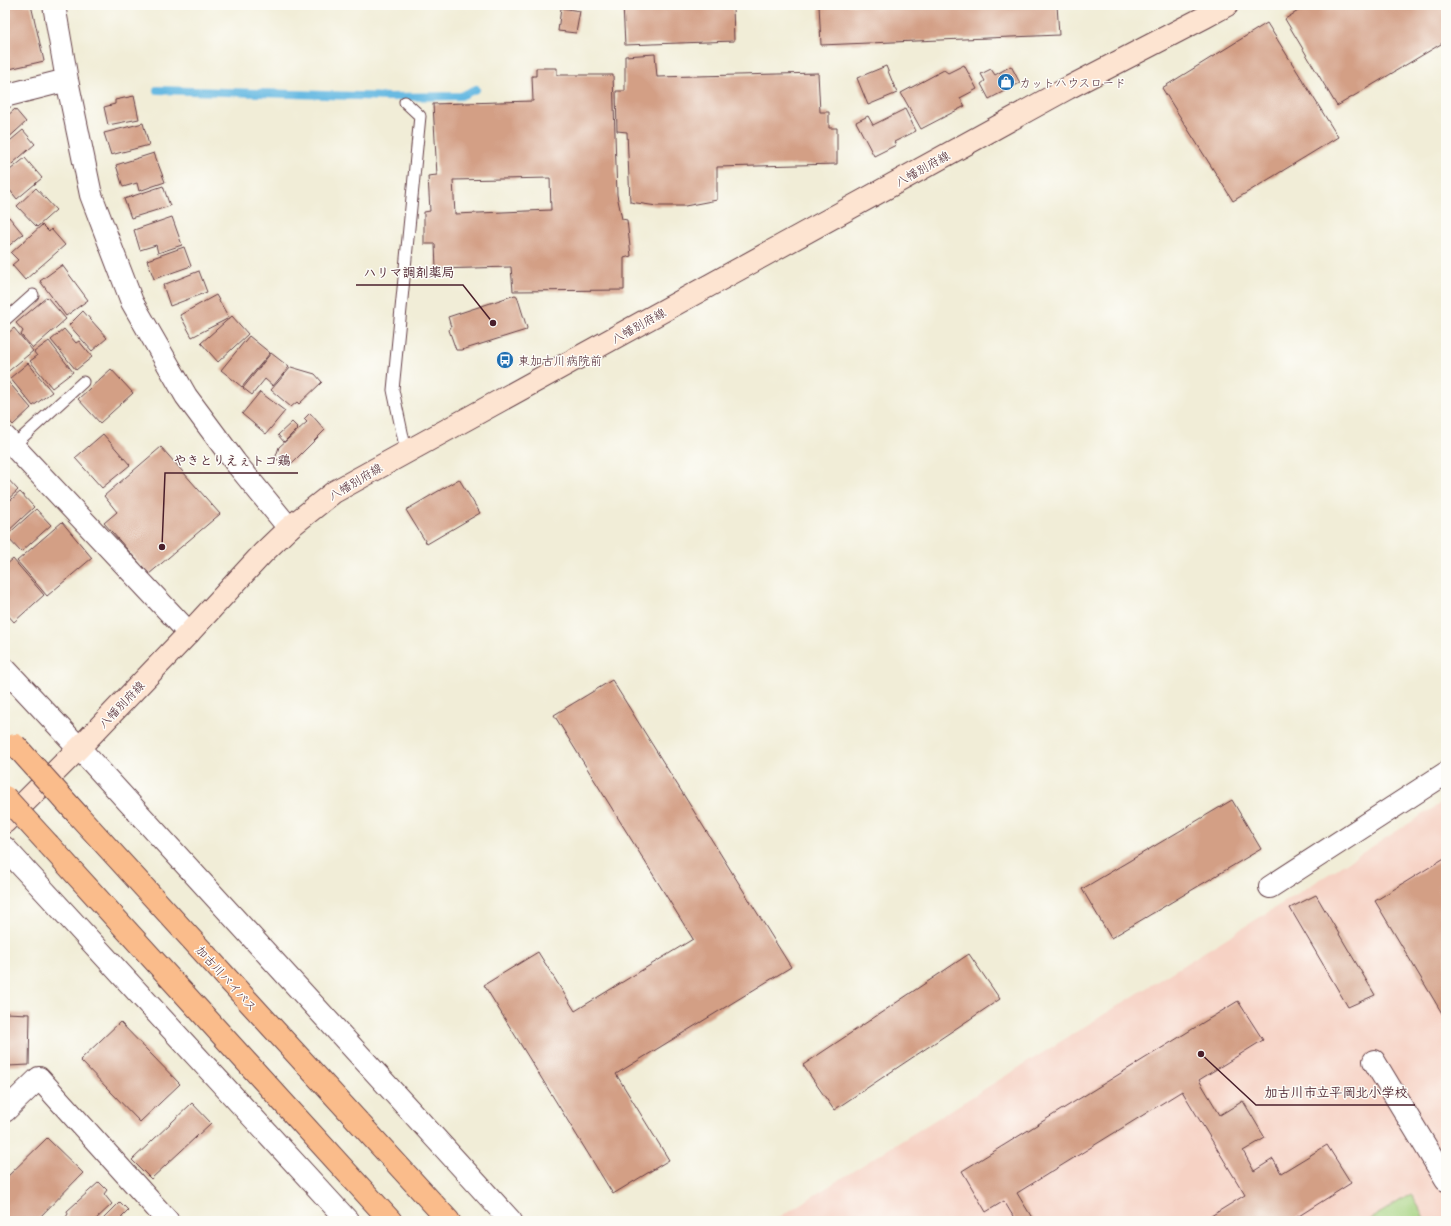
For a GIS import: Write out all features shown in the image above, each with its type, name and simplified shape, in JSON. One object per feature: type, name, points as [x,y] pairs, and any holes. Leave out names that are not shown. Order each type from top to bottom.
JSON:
[{"type":"highway","name":"加古川バイパス","points":[[10,740],[450,1221]]},
{"type":"highway","points":[[5,797],[391,1221]]},
{"type":"main road","name":"八幡別府線","points":[[5,822],[79,748],[263,553],[289,528],[334,492],[406,451],[642,323],[1068,88],[1227,5]]},
{"type":"street","points":[[54,5],[67,80],[91,195],[132,302],[186,396],[235,462],[289,528]]},
{"type":"street","points":[[5,97],[67,80]]},
{"type":"street","points":[[9,442],[189,633]]},
{"type":"street","points":[[5,669],[511,1221]]},
{"type":"street","points":[[1270,887],[1446,773]]},
{"type":"street","points":[[5,848],[348,1221]]},
{"type":"street","points":[[1374,1061],[1446,1180]]},
{"type":"street","points":[[5,1111],[39,1078],[168,1221]]},
{"type":"lane","points":[[405,102],[420,116],[393,390],[406,451]]},
{"type":"lane","points":[[5,320],[33,294]]},
{"type":"lane","points":[[9,442],[83,382]]},
{"type":"shaded area","points":[[1446,800],[1446,1221],[773,1221],[1273,909]]},
{"type":"green space","points":[[1411,1194],[1427,1221],[1367,1221]]},
{"type":"building","points":[[5,5],[31,5],[44,61],[5,70]]},
{"type":"building","points":[[623,5],[733,5],[734,41],[625,45]]},
{"type":"building","points":[[819,5],[1057,5],[1059,35],[821,45]]},
{"type":"building","points":[[1308,5],[1446,5],[1446,41],[1337,106],[1285,19]]},
{"type":"building","points":[[561,8],[580,11],[576,33],[558,31]]},
{"type":"building","points":[[1267,23],[1338,137],[1233,201],[1162,88]]},
{"type":"building","points":[[655,54],[657,77],[818,73],[820,112],[829,112],[829,128],[837,128],[837,164],[717,167],[717,200],[685,206],[657,206],[630,202],[627,132],[617,131],[616,91],[625,91],[625,56]]},
{"type":"building","points":[[964,65],[977,89],[960,98],[965,106],[921,129],[901,93],[944,70],[948,73]]},
{"type":"building","points":[[886,66],[897,93],[868,105],[857,78]]},
{"type":"building","points":[[1011,66],[1020,83],[989,99],[981,84],[985,81],[981,74],[991,69],[995,75]]},
{"type":"building","points":[[536,68],[557,68],[557,75],[613,75],[617,195],[622,219],[627,220],[631,256],[624,258],[624,290],[513,291],[511,267],[436,269],[435,244],[424,244],[424,212],[430,211],[428,176],[437,175],[433,104],[533,101],[532,76],[536,76]],"holes":[[[550,178],[551,210],[455,214],[453,180]]]},
{"type":"building","points":[[134,96],[139,119],[108,125],[104,107],[115,104],[115,100]]},
{"type":"building","points":[[15,109],[26,122],[5,141],[5,118]]},
{"type":"building","points":[[905,109],[916,131],[894,142],[896,145],[874,156],[856,122],[868,116],[873,125]]},
{"type":"building","points":[[143,123],[149,145],[111,155],[104,133]]},
{"type":"building","points":[[23,130],[35,144],[5,170],[5,145]]},
{"type":"building","points":[[154,153],[165,182],[139,191],[137,183],[123,187],[116,165]]},
{"type":"building","points":[[25,158],[42,178],[17,199],[5,184],[5,174]]},
{"type":"building","points":[[163,186],[170,206],[131,218],[124,199]]},
{"type":"building","points":[[36,188],[56,210],[37,227],[17,206]]},
{"type":"building","points":[[9,217],[23,234],[5,249],[5,221]]},
{"type":"building","points":[[172,217],[182,245],[158,253],[156,245],[140,250],[134,230]]},
{"type":"building","points":[[42,225],[49,232],[51,229],[65,245],[25,280],[12,265],[18,260],[11,253]]},
{"type":"building","points":[[184,247],[191,266],[154,279],[147,260]]},
{"type":"building","points":[[62,265],[88,300],[66,316],[40,281]]},
{"type":"building","points":[[199,271],[207,292],[170,306],[163,285]]},
{"type":"building","points":[[216,295],[229,318],[192,337],[180,315]]},
{"type":"building","points":[[515,295],[517,296],[527,328],[526,330],[462,350],[456,350],[449,330],[451,327],[448,317]]},
{"type":"building","points":[[47,297],[66,319],[33,348],[21,335],[23,331],[16,323]]},
{"type":"building","points":[[83,311],[107,338],[92,351],[69,325]]},
{"type":"building","points":[[232,316],[248,334],[218,362],[201,343]]},
{"type":"building","points":[[14,328],[33,351],[5,374],[5,333],[6,335]]},
{"type":"building","points":[[64,329],[76,343],[79,341],[92,357],[76,370],[51,340]]},
{"type":"building","points":[[249,336],[270,353],[242,387],[221,370]]},
{"type":"building","points":[[49,341],[73,372],[52,388],[30,361],[37,356],[34,352]]},
{"type":"building","points":[[271,353],[289,367],[273,386],[265,379],[252,395],[243,388]]},
{"type":"building","points":[[28,363],[52,392],[33,406],[10,378]]},
{"type":"building","points":[[291,367],[315,374],[322,382],[299,404],[297,402],[291,407],[271,390]]},
{"type":"building","points":[[111,369],[133,393],[100,423],[78,399]]},
{"type":"building","points":[[5,378],[31,408],[13,425],[5,416]]},
{"type":"building","points":[[260,392],[285,411],[266,434],[242,414]]},
{"type":"building","points":[[310,413],[325,430],[292,463],[275,459],[279,447],[307,422],[304,419]]},
{"type":"building","points":[[292,422],[298,428],[284,442],[278,435]]},
{"type":"building","points":[[103,434],[130,465],[102,488],[75,458]]},
{"type":"building","points":[[161,447],[220,514],[149,574],[104,523],[117,512],[104,496]]},
{"type":"building","points":[[5,476],[18,490],[5,502]]},
{"type":"building","points":[[459,479],[480,513],[427,544],[406,510]]},
{"type":"building","points":[[20,492],[34,507],[5,534],[5,505]]},
{"type":"building","points":[[36,509],[51,525],[21,552],[6,536]]},
{"type":"building","points":[[62,522],[92,558],[47,596],[17,561]]},
{"type":"building","points":[[13,559],[44,595],[14,622],[6,613],[5,615],[5,566]]},
{"type":"building","points":[[612,680],[791,967],[616,1074],[669,1160],[613,1194],[484,985],[538,952],[575,1011],[693,939],[554,715]]},
{"type":"building","points":[[1232,800],[1261,849],[1111,938],[1082,889]]},
{"type":"building","points":[[1446,857],[1446,1020],[1375,901]]},
{"type":"building","points":[[1316,895],[1375,995],[1348,1007],[1290,908]]},
{"type":"building","points":[[969,954],[1000,999],[834,1110],[803,1065]]},
{"type":"building","points":[[1238,1001],[1263,1040],[1199,1080],[1220,1115],[1243,1101],[1265,1138],[1243,1151],[1254,1171],[1273,1159],[1281,1173],[1327,1145],[1351,1183],[1291,1221],[1203,1221],[1245,1195],[1182,1091],[1017,1193],[1034,1221],[1016,1221],[1004,1201],[986,1212],[962,1171]]},
{"type":"building","points":[[5,1013],[30,1014],[29,1065],[8,1066],[6,1084],[5,1084]]},
{"type":"building","points":[[120,1022],[180,1084],[140,1122],[80,1060]]},
{"type":"building","points":[[192,1103],[211,1123],[151,1179],[132,1160]]},
{"type":"building","points":[[47,1138],[83,1173],[36,1221],[5,1221],[5,1179]]},
{"type":"building","points":[[99,1182],[107,1190],[104,1194],[112,1204],[94,1221],[70,1221],[66,1217],[68,1214],[67,1211]]},
{"type":"building","points":[[120,1202],[128,1210],[121,1217],[126,1221],[101,1221]]},
{"type":"waterway","points":[[157,90],[390,97],[461,96],[476,89]]},
{"type":"place","name":"カットハウスロード","points":[[1006,82]]},
{"type":"place","name":"ハリマ調剤薬局","points":[[493,323]]},
{"type":"place","name":"東加古川病院前","points":[[505,360]]},
{"type":"place","name":"やきとりえぇトコ鶏","points":[[162,547]]},
{"type":"place","name":"加古川市立平岡北小学校","points":[[1201,1054]]}]
